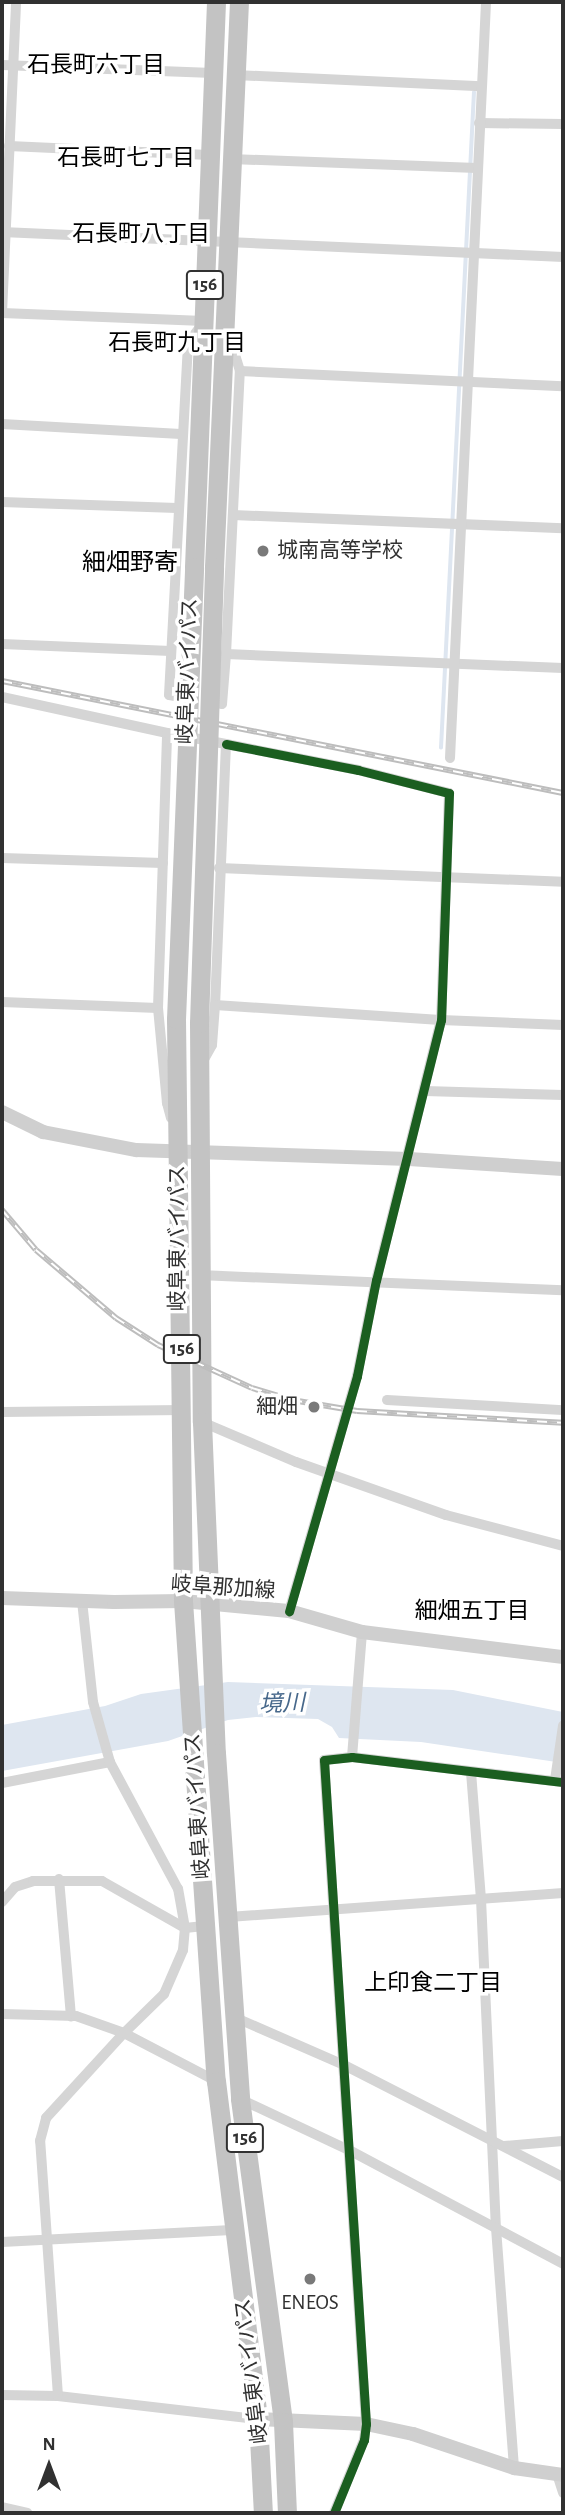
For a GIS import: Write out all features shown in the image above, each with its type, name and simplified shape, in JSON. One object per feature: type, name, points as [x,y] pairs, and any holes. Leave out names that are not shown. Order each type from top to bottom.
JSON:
[{"type":"highway","name":"岐阜東バイパス","points":[[216,2],[207,241],[214,322],[214,567],[199,1023],[202,1422],[217,1760],[240,2099],[283,2422],[287,2513]]},
{"type":"highway","name":"岐阜東バイパス","points":[[239,2],[227,241],[214,322],[194,568],[176,1019],[175,1131],[183,1410],[183,1601],[193,1763],[194,1927],[258,2419],[262,2513]]},
{"type":"street","points":[[16,2],[7,65],[9,146],[2,313],[214,322],[232,339],[240,371],[222,704],[169,695],[188,343],[214,322]]},
{"type":"street","points":[[450,758],[486,2]]},
{"type":"street","points":[[7,65],[213,73]]},
{"type":"street","points":[[235,75],[481,86]]},
{"type":"street","points":[[479,122],[563,124]]},
{"type":"street","points":[[9,146],[209,155]]},
{"type":"street","points":[[231,159],[477,167]]},
{"type":"street","points":[[4,232],[563,257]]},
{"type":"street","points":[[240,371],[563,386]]},
{"type":"street","points":[[2,424],[181,434]]},
{"type":"street","points":[[2,502],[177,508]]},
{"type":"street","points":[[233,515],[563,528]]},
{"type":"street","points":[[2,644],[171,651]]},
{"type":"street","points":[[226,654],[563,668]]},
{"type":"street","points":[[2,697],[167,733],[358,770],[449,793],[441,1020],[409,1159],[376,1280],[357,1376],[331,1475],[289,1611]]},
{"type":"street","points":[[167,733],[158,1008],[167,1103],[175,1131]]},
{"type":"street","points":[[199,1067],[212,1045],[226,744]]},
{"type":"street","points":[[2,858],[163,863]]},
{"type":"street","points":[[219,868],[563,882]]},
{"type":"street","points":[[2,1002],[158,1008]]},
{"type":"street","points":[[215,1005],[563,1025]]},
{"type":"street","points":[[425,1091],[563,1095]]},
{"type":"street","points":[[2,1112],[43,1132],[83,1142],[136,1150],[409,1159],[563,1169]]},
{"type":"street","points":[[199,1275],[376,1280],[563,1290]]},
{"type":"street","points":[[387,1400],[563,1410]]},
{"type":"street","points":[[2,1412],[183,1410]]},
{"type":"street","points":[[202,1422],[331,1475],[478,1525],[563,1546]]},
{"type":"street","name":"岐阜那加線","points":[[2,1598],[183,1601],[289,1611],[362,1632],[563,1657]]},
{"type":"street","points":[[58,2396],[40,2141],[46,2118],[164,1994],[194,1927],[178,1889],[110,1760],[93,1702],[82,1601]]},
{"type":"street","points":[[352,1757],[362,1632]]},
{"type":"street","points":[[334,2513],[364,2440],[366,2424],[324,1760],[352,1757],[559,1781],[563,1726]]},
{"type":"street","points":[[2,1783],[110,1760]]},
{"type":"street","points":[[471,1772],[481,1899],[496,2228],[514,2468]]},
{"type":"street","points":[[2,1902],[15,1887],[58,1879],[102,1881],[194,1927]]},
{"type":"street","points":[[58,1879],[71,2016]]},
{"type":"street","points":[[229,1917],[563,1893]]},
{"type":"street","points":[[2,2014],[71,2016],[124,2033],[216,2081]]},
{"type":"street","points":[[234,2017],[344,2065],[563,2177]]},
{"type":"street","points":[[240,2099],[349,2150],[563,2264]]},
{"type":"street","points":[[504,2146],[563,2141]]},
{"type":"street","points":[[2,2242],[232,2230]]},
{"type":"street","points":[[2,2395],[58,2396],[283,2422],[366,2424],[413,2434],[514,2468],[560,2474],[563,2493]]},
{"type":"street","points":[[2,2507],[27,2513]]},
{"type":"water","name":"境川","points":[[228,1682],[453,1690],[563,1712],[563,1763],[421,1742],[339,1738],[332,1727],[318,1719],[256,1717],[228,1720],[168,1741],[2,1771],[2,1725],[105,1706],[141,1694]]},
{"type":"waterway","points":[[441,748],[474,93]]},
{"type":"railway","points":[[2,681],[563,793]]},
{"type":"railway","points":[[2,1210],[36,1250],[116,1318],[158,1345],[252,1388],[292,1400],[357,1411],[563,1423]]},
{"type":"cycle path","points":[[226,744],[358,770],[449,793],[441,1020],[376,1280],[357,1376],[289,1611]]},
{"type":"cycle path","points":[[334,2513],[364,2440],[366,2424],[324,1760],[352,1757],[563,1782]]},
{"type":"place","name":"城南高等学校","points":[[263,551]]},
{"type":"place","name":"細畑","points":[[314,1407]]},
{"type":"place","name":"ENEOS","points":[[310,2279]]},
{"type":"district","name":"石長町六丁目","points":[[96,66]]},
{"type":"district","name":"石長町七丁目","points":[[126,159]]},
{"type":"district","name":"石長町八丁目","points":[[141,235]]},
{"type":"district","name":"石長町九丁目","points":[[177,344]]},
{"type":"district","name":"細畑野寄","points":[[130,564]]},
{"type":"district","name":"細畑五丁目","points":[[472,1612]]},
{"type":"district","name":"上印食二丁目","points":[[433,1984]]}]
